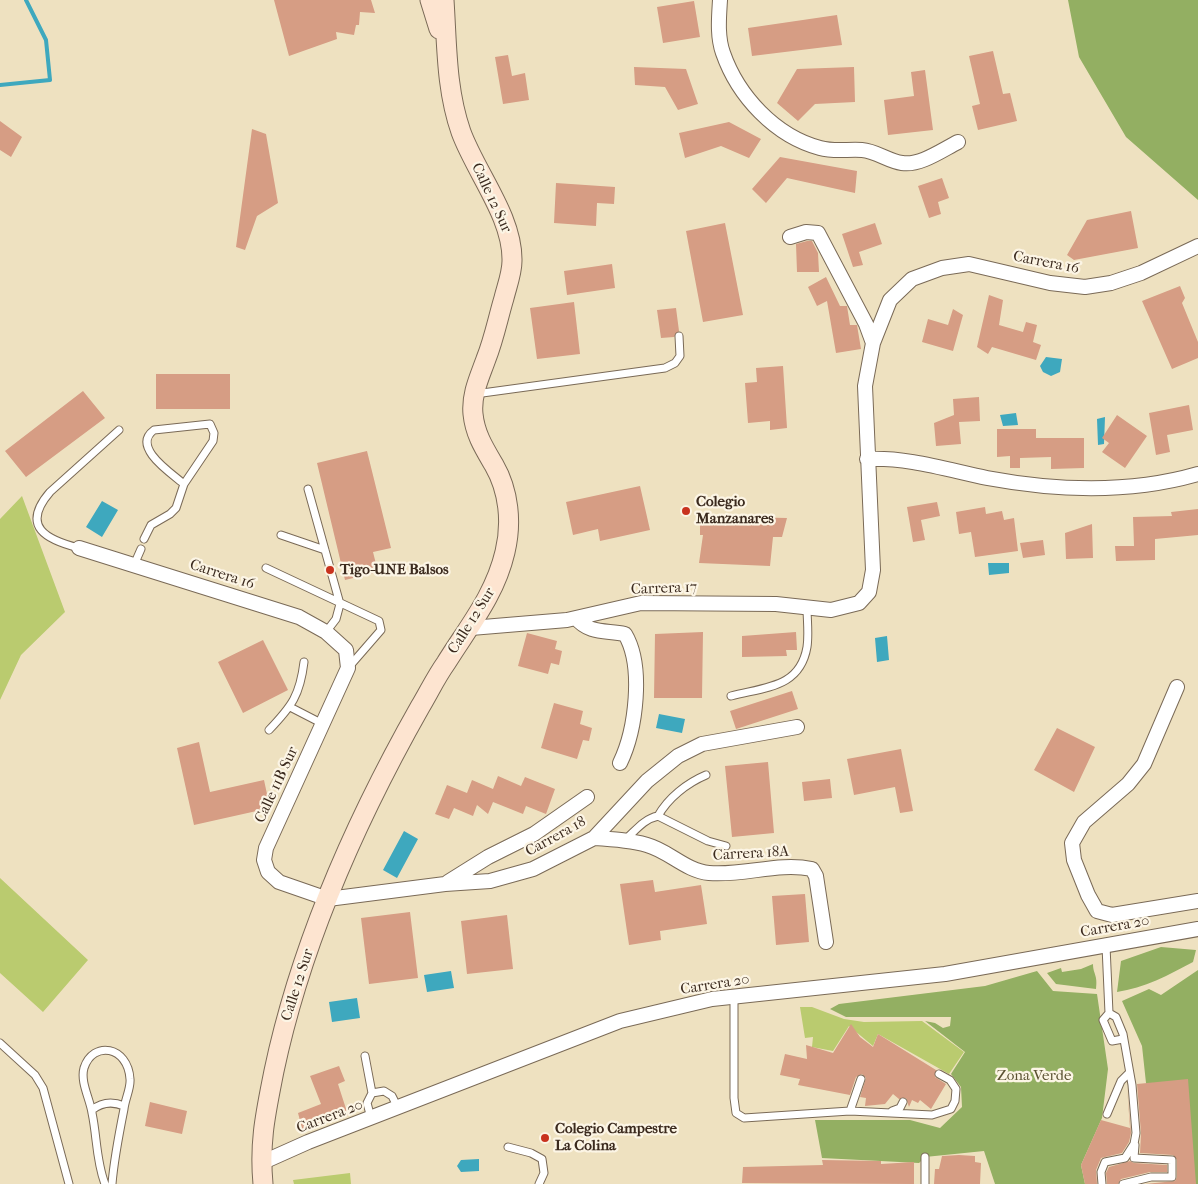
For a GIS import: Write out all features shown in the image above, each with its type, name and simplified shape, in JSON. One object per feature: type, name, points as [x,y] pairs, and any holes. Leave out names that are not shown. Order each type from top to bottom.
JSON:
[{"type":"main road","name":"Calle 12 Sur","points":[[430,0],[445,47]]},
{"type":"main road","name":"Calle 12 Sur","points":[[263,1184],[261,1164],[262,1130],[284,1025],[328,899],[358,826],[389,763],[446,662],[471,628],[494,588],[505,553],[509,517],[503,483],[475,431],[472,409],[476,384],[488,355],[512,264],[511,246],[506,224],[461,132],[449,82],[445,47],[444,0]]},
{"type":"street","points":[[720,0],[719,30],[722,52],[732,73],[759,112],[796,139],[820,148],[838,151],[862,150],[902,163],[916,162],[958,142]]},
{"type":"street","points":[[790,237],[806,232],[818,233],[866,324],[873,343],[865,386],[867,459],[878,458],[931,465],[997,480],[1071,488],[1108,489],[1152,485],[1198,474]]},
{"type":"street","name":"Carrera 16","points":[[873,343],[890,300],[912,279],[942,268],[969,264],[1050,283],[1085,287],[1111,283],[1142,273],[1198,246]]},
{"type":"street","name":"Carrera 17","points":[[471,628],[576,618],[641,603],[742,603],[831,610],[859,603],[869,592],[873,570],[867,459]]},
{"type":"street","name":"Carrera 16","points":[[79,548],[299,617],[326,632],[346,650],[348,668]]},
{"type":"street","points":[[576,618],[583,627],[593,631],[625,634],[629,642],[635,674],[634,710],[629,745],[620,763]]},
{"type":"street","name":"Calle 11B Sur","points":[[328,899],[280,882],[268,872],[264,860],[266,848],[348,668]]},
{"type":"street","points":[[1177,686],[1144,764],[1128,784],[1084,822],[1072,843],[1074,860],[1088,895],[1097,911],[1112,915],[1198,901]]},
{"type":"street","name":"Carrera 18","points":[[328,899],[445,884],[490,881],[534,869],[594,838],[647,781],[678,756],[702,744],[797,727]]},
{"type":"street","points":[[445,884],[488,857],[534,834],[587,797]]},
{"type":"street","name":"Carrera 18A","points":[[594,838],[626,840],[649,845],[690,867],[708,873],[749,872],[782,867],[812,869],[816,876],[826,942]]},
{"type":"street","name":"Carrera 20","points":[[261,1164],[308,1142],[620,1021],[712,999],[945,974],[1198,929]]},
{"type":"lane","points":[[474,394],[664,368],[675,363],[680,356],[679,336]]},
{"type":"lane","points":[[144,539],[151,525],[170,514],[176,508],[184,484],[213,441],[214,433],[210,424],[154,430],[150,433],[147,442],[150,453],[184,484]]},
{"type":"lane","points":[[79,548],[56,543],[46,537],[37,521],[41,502],[74,469],[119,430]]},
{"type":"lane","points":[[308,489],[340,604],[336,619],[326,632]]},
{"type":"lane","points":[[281,535],[326,550]]},
{"type":"lane","points":[[134,565],[141,548]]},
{"type":"lane","points":[[266,568],[340,604],[375,618],[381,626],[381,630],[348,668]]},
{"type":"lane","points":[[731,696],[776,685],[794,676],[804,661],[808,645],[807,607]]},
{"type":"lane","points":[[269,730],[290,707],[302,679],[304,662]]},
{"type":"lane","points":[[290,707],[323,724]]},
{"type":"lane","points":[[658,816],[665,804],[698,778],[706,775]]},
{"type":"lane","points":[[626,840],[643,822],[658,816],[708,840],[726,846]]},
{"type":"lane","points":[[1106,946],[1109,1013]]},
{"type":"lane","points":[[734,996],[734,1098],[736,1113],[744,1118],[850,1111],[932,1115],[951,1109],[955,1101],[956,1089],[950,1080],[939,1074]]},
{"type":"lane","points":[[1109,1013],[1103,1018],[1105,1028],[1112,1041],[1123,1040]]},
{"type":"lane","points":[[1109,1013],[1116,1017],[1123,1034],[1133,1095],[1134,1158],[1172,1160],[1172,1178],[1151,1177],[1123,1184]]},
{"type":"lane","points":[[0,1042],[35,1075],[43,1088],[69,1184]]},
{"type":"lane","points":[[105,1184],[92,1110],[84,1081],[84,1069],[89,1059],[96,1053],[111,1050],[123,1056],[128,1066],[131,1081],[124,1106],[112,1184]]},
{"type":"lane","points":[[365,1056],[372,1093],[367,1103],[371,1118]]},
{"type":"lane","points":[[1107,1114],[1121,1081],[1129,1073]]},
{"type":"lane","points":[[850,1111],[861,1079]]},
{"type":"lane","points":[[372,1093],[384,1091],[392,1096],[398,1108]]},
{"type":"lane","points":[[92,1110],[106,1103],[115,1102],[124,1106]]},
{"type":"lane","points":[[892,1112],[900,1108],[903,1102]]},
{"type":"lane","points":[[1102,1184],[1101,1172],[1106,1162],[1125,1158],[1135,1140]]},
{"type":"lane","points":[[508,1147],[531,1152],[542,1159],[544,1173],[539,1184]]},
{"type":"lane","points":[[925,1157],[925,1184]]},
{"type":"green space","points":[[1068,0],[1198,0],[1198,200],[1126,137],[1079,57]]},
{"type":"green space","points":[[22,496],[65,612],[21,655],[0,700],[0,519]]},
{"type":"green space","points":[[0,878],[88,960],[43,1012],[0,973]]},
{"type":"green space","points":[[1161,947],[1196,950],[1193,962],[1147,984],[1117,992],[1121,961]]},
{"type":"green space","points":[[1093,964],[1096,989],[1056,984],[1047,973],[1061,968],[1062,972],[1081,969]]},
{"type":"green space","points":[[1198,970],[1198,1184],[1196,1184],[1146,1083],[1142,1046],[1122,1001],[1149,989],[1161,995]]},
{"type":"green space","name":"Zona Verde","points":[[1037,971],[1053,991],[1097,994],[1108,1069],[1102,1118],[1081,1165],[1085,1184],[995,1184],[984,1151],[925,1157],[919,1163],[822,1158],[815,1120],[910,1120],[940,1128],[962,1107],[961,1087],[951,1074],[965,1052],[925,1021],[935,1023],[943,1028],[950,1026],[951,1017],[846,1017],[830,1009],[839,1004],[985,986]]},
{"type":"green space","points":[[800,1007],[812,1007],[844,1019],[864,1022],[922,1021],[964,1052],[949,1074],[878,1034],[873,1046],[849,1026],[833,1051],[812,1047],[813,1037],[805,1038]]},
{"type":"green space","points":[[350,1173],[351,1184],[294,1184],[293,1180]]},
{"type":"water","points":[[1046,357],[1062,359],[1060,372],[1051,376],[1043,372],[1040,366]]},
{"type":"water","points":[[1016,413],[1018,425],[1003,426],[1000,415]]},
{"type":"water","points":[[1105,417],[1104,444],[1098,445],[1097,419]]},
{"type":"water","points":[[102,501],[118,510],[102,537],[86,527]]},
{"type":"water","points":[[988,563],[1009,563],[1009,573],[989,575]]},
{"type":"water","points":[[887,636],[889,660],[877,662],[875,638]]},
{"type":"water","points":[[659,714],[685,719],[682,733],[656,728]]},
{"type":"water","points":[[404,831],[418,839],[397,878],[383,870]]},
{"type":"water","points":[[451,971],[454,988],[427,992],[424,975]]},
{"type":"water","points":[[357,998],[360,1018],[332,1022],[329,1002]]},
{"type":"water","points":[[479,1159],[479,1171],[461,1172],[457,1166],[461,1160]]},
{"type":"building","points":[[274,0],[371,0],[375,13],[360,12],[359,25],[356,25],[354,35],[336,32],[337,39],[289,56]]},
{"type":"building","points":[[694,1],[700,37],[663,43],[657,7]]},
{"type":"building","points":[[837,15],[842,45],[752,56],[748,28]]},
{"type":"building","points":[[993,51],[1003,94],[1010,93],[1017,121],[978,130],[972,106],[980,104],[969,56]]},
{"type":"building","points":[[508,55],[512,76],[525,73],[529,100],[503,104],[495,57]]},
{"type":"building","points":[[634,67],[686,69],[698,104],[678,110],[665,87],[635,85]]},
{"type":"building","points":[[854,67],[855,102],[815,104],[798,121],[777,103],[797,69]]},
{"type":"building","points":[[925,70],[933,130],[888,135],[884,100],[914,96],[911,72]]},
{"type":"building","points":[[0,121],[22,137],[11,157],[0,150]]},
{"type":"building","points":[[729,122],[761,139],[749,158],[721,146],[685,158],[679,133]]},
{"type":"building","points":[[252,129],[266,134],[278,203],[257,216],[245,250],[236,247]]},
{"type":"building","points":[[780,157],[857,171],[855,193],[787,178],[766,203],[752,189]]},
{"type":"building","points":[[942,178],[949,198],[938,202],[941,214],[929,218],[918,186]]},
{"type":"building","points":[[556,183],[615,187],[614,204],[597,203],[596,226],[554,223]]},
{"type":"building","points":[[1131,211],[1138,248],[1074,260],[1067,255],[1087,220]]},
{"type":"building","points":[[725,223],[743,315],[703,322],[686,231]]},
{"type":"building","points":[[875,223],[882,244],[859,252],[863,265],[853,267],[842,234]]},
{"type":"building","points":[[812,241],[818,253],[819,272],[797,272],[796,244]]},
{"type":"building","points":[[612,264],[615,288],[567,295],[564,271]]},
{"type":"building","points":[[826,277],[840,306],[847,306],[850,325],[857,325],[861,349],[836,353],[827,301],[817,306],[808,287]]},
{"type":"building","points":[[1180,286],[1185,298],[1182,303],[1198,342],[1198,358],[1172,369],[1142,301]]},
{"type":"building","points":[[989,295],[1003,300],[999,325],[1023,332],[1026,322],[1037,325],[1033,342],[1041,345],[1036,360],[992,347],[988,354],[977,347]]},
{"type":"building","points":[[574,302],[580,354],[537,359],[530,308]]},
{"type":"building","points":[[676,308],[679,331],[674,337],[661,338],[657,310]]},
{"type":"building","points":[[953,309],[963,315],[953,351],[922,342],[928,319],[948,325]]},
{"type":"building","points":[[783,366],[787,428],[770,430],[770,421],[748,423],[745,383],[757,382],[756,368]]},
{"type":"building","points":[[156,374],[230,374],[230,409],[156,409]]},
{"type":"building","points":[[83,391],[105,418],[26,477],[5,451]]},
{"type":"building","points":[[979,397],[980,421],[959,422],[961,444],[936,446],[934,423],[954,415],[953,399]]},
{"type":"building","points":[[1189,405],[1193,430],[1167,435],[1170,452],[1156,455],[1149,413]]},
{"type":"building","points":[[1117,415],[1147,436],[1125,468],[1102,452],[1109,443],[1102,438]]},
{"type":"building","points":[[997,429],[1036,429],[1036,438],[1084,438],[1084,468],[1051,469],[1051,457],[1020,458],[1020,468],[1010,468],[1010,456],[997,457]]},
{"type":"building","points":[[367,451],[391,548],[373,552],[378,572],[345,580],[317,463]]},
{"type":"building","points":[[640,486],[650,530],[600,541],[598,529],[573,535],[566,502]]},
{"type":"building","points":[[937,502],[940,516],[921,520],[925,540],[913,542],[907,507]]},
{"type":"building","points":[[985,507],[986,514],[1002,511],[1004,520],[1014,518],[1018,551],[975,557],[971,532],[959,534],[956,512]]},
{"type":"building","points":[[1198,509],[1198,535],[1155,539],[1155,560],[1116,561],[1115,546],[1134,546],[1133,517],[1172,516],[1171,512]]},
{"type":"building","points":[[700,516],[787,518],[782,537],[773,537],[770,566],[699,563],[703,535],[700,535]]},
{"type":"building","points":[[1092,524],[1093,558],[1066,559],[1065,533]]},
{"type":"building","points":[[1043,540],[1045,555],[1023,558],[1020,543]]},
{"type":"building","points":[[703,632],[702,698],[654,698],[655,634]]},
{"type":"building","points":[[796,632],[797,650],[786,650],[787,656],[742,657],[742,636]]},
{"type":"building","points":[[527,633],[557,641],[555,649],[562,651],[559,665],[551,663],[548,674],[518,666]]},
{"type":"building","points":[[263,640],[288,690],[243,713],[218,662]]},
{"type":"building","points":[[792,691],[798,709],[736,729],[730,711]]},
{"type":"building","points":[[554,703],[583,711],[580,724],[592,728],[589,741],[583,740],[577,759],[541,748]]},
{"type":"building","points":[[1057,728],[1095,747],[1074,792],[1034,770]]},
{"type":"building","points":[[199,742],[210,792],[264,780],[270,808],[194,825],[177,748]]},
{"type":"building","points":[[901,749],[913,811],[900,813],[895,787],[854,795],[847,759]]},
{"type":"building","points":[[768,762],[774,833],[732,837],[725,766]]},
{"type":"building","points":[[498,776],[521,786],[525,777],[555,789],[546,814],[526,806],[523,814],[493,802],[488,814],[477,805],[473,816],[454,808],[449,819],[435,814],[447,785],[467,793],[472,780],[493,789]]},
{"type":"building","points":[[830,779],[832,798],[804,801],[802,782]]},
{"type":"building","points":[[653,880],[655,892],[701,885],[707,924],[660,931],[661,940],[629,945],[620,884]]},
{"type":"building","points":[[805,894],[809,942],[776,945],[772,896]]},
{"type":"building","points":[[410,912],[418,978],[369,984],[361,918]]},
{"type":"building","points":[[507,915],[513,969],[467,974],[461,921]]},
{"type":"building","points":[[851,1024],[860,1037],[873,1047],[878,1034],[936,1070],[935,1077],[946,1084],[931,1109],[920,1100],[918,1103],[912,1100],[909,1107],[906,1098],[899,1099],[893,1094],[885,1104],[865,1106],[866,1098],[860,1097],[866,1078],[862,1074],[856,1077],[850,1095],[798,1085],[800,1079],[780,1075],[785,1054],[807,1059],[806,1045],[833,1053]]},
{"type":"building","points":[[339,1066],[345,1081],[338,1084],[348,1115],[303,1132],[298,1113],[321,1104],[310,1076]]},
{"type":"building","points":[[1188,1079],[1196,1184],[1145,1184],[1175,1181],[1177,1177],[1177,1160],[1173,1155],[1140,1153],[1141,1133],[1137,1084]]},
{"type":"building","points":[[1127,1086],[1131,1133],[1129,1142],[1122,1153],[1101,1158],[1096,1170],[1097,1184],[1085,1184],[1081,1165],[1101,1120],[1130,1128]]},
{"type":"building","points":[[150,1102],[187,1111],[182,1134],[145,1126]]},
{"type":"building","points":[[942,1156],[975,1156],[975,1162],[981,1163],[980,1184],[934,1184],[935,1169],[939,1169]]},
{"type":"building","points":[[822,1160],[881,1161],[881,1164],[914,1162],[914,1184],[742,1183],[743,1167],[823,1165]]},
{"type":"building","points":[[1130,1161],[1134,1163],[1167,1165],[1167,1172],[1150,1172],[1121,1179],[1118,1184],[1107,1184],[1106,1173],[1109,1167]]},
{"type":"waterway","points":[[0,85],[50,80],[46,40],[26,0]]},
{"type":"place","name":"Colegio Manzanares","points":[[686,511]]},
{"type":"place","name":"Tigo-UNE Balsos","points":[[330,570]]},
{"type":"place","name":"Colegio Campestre La Colina","points":[[545,1138]]}]
